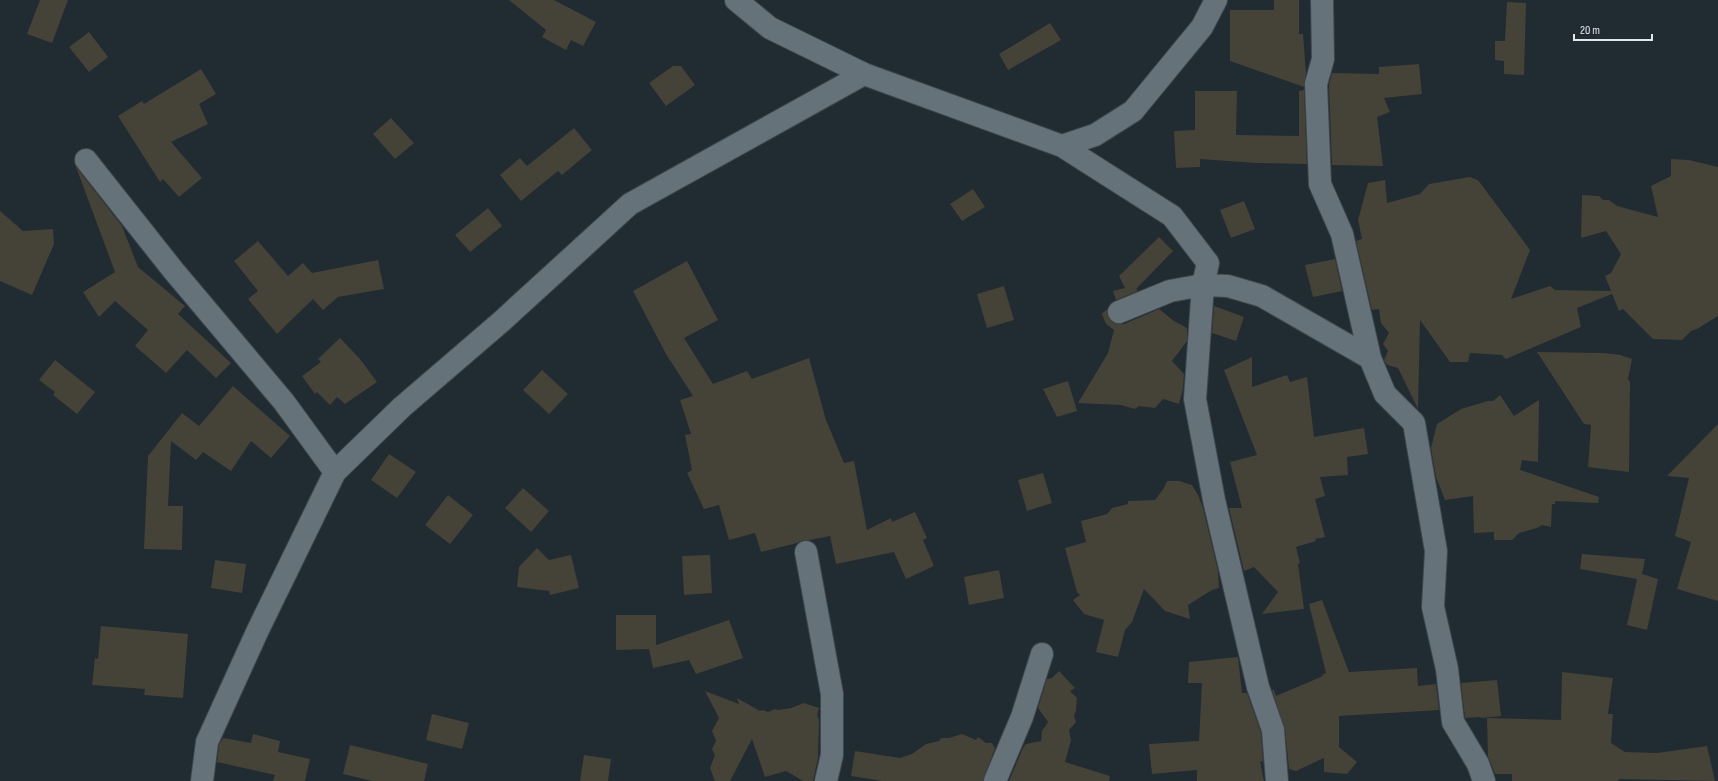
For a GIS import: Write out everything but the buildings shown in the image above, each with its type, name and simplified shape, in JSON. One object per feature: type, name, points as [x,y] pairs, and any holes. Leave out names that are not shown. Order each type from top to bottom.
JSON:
[{"type":"street","points":[[736,0],[770,28],[864,74],[1062,146],[1172,216],[1208,263],[1203,286],[1195,399],[1214,500],[1258,687],[1273,730],[1277,781]]},
{"type":"street","points":[[1062,146],[1095,134],[1132,111],[1202,27],[1216,0]]},
{"type":"street","points":[[1322,0],[1322,59],[1316,84],[1320,184],[1342,234],[1370,358],[1385,394],[1414,423],[1436,551],[1433,607],[1446,669],[1453,722],[1478,764],[1484,781]]},
{"type":"street","points":[[202,781],[206,742],[257,632],[335,472],[402,407],[502,321],[630,204],[864,74]]},
{"type":"street","points":[[86,160],[173,270],[284,402],[335,472]]},
{"type":"street","points":[[1119,312],[1170,291],[1203,286],[1228,286],[1262,296],[1370,358]]},
{"type":"street","points":[[806,552],[832,694],[832,755],[826,781]]},
{"type":"street","points":[[995,781],[1022,717],[1042,654]]}]
